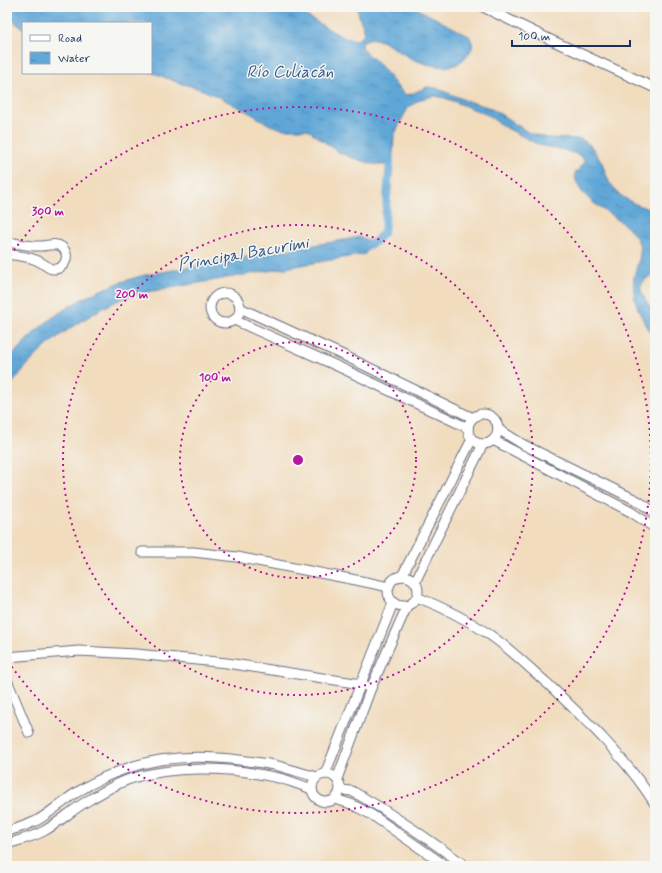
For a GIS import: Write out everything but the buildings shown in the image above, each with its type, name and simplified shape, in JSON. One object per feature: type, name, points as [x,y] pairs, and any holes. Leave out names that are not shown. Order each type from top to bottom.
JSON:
[{"type":"street","points":[[483,7],[655,88]]},
{"type":"street","points":[[7,242],[33,246],[53,244],[64,249],[66,256],[64,264],[58,269],[54,269],[46,267],[38,260],[7,254]]},
{"type":"street","points":[[227,293],[236,297],[240,308],[238,315],[234,320],[227,323],[223,323],[214,318],[210,309],[213,299],[227,293]]},
{"type":"street","points":[[240,308],[343,355],[473,418]]},
{"type":"street","points":[[234,320],[337,366],[468,428]]},
{"type":"street","points":[[337,366],[343,355]]},
{"type":"street","points":[[484,414],[493,418],[496,422],[498,429],[496,436],[490,443],[482,444],[476,442],[469,435],[468,428],[473,418],[484,414]]},
{"type":"street","points":[[498,429],[524,445],[638,501],[655,513]]},
{"type":"street","points":[[402,576],[472,439]]},
{"type":"street","points":[[493,440],[631,512],[655,528]]},
{"type":"street","points":[[415,582],[482,444]]},
{"type":"street","points":[[631,512],[638,501]]},
{"type":"street","points":[[142,552],[193,552],[237,557],[388,587]]},
{"type":"street","points":[[402,576],[407,576],[415,582],[418,587],[418,592],[415,601],[402,607],[393,603],[388,594],[388,587],[392,580],[402,576]]},
{"type":"street","points":[[417,597],[437,605],[471,623],[510,649],[576,711],[611,747],[645,788],[655,804]]},
{"type":"street","points":[[7,831],[36,821],[76,792],[120,770],[170,758],[226,758],[260,762],[321,776],[329,774],[337,779],[340,790],[338,796],[332,802],[323,802],[315,797],[312,789],[313,783],[321,776],[361,684],[393,603]]},
{"type":"street","points":[[337,779],[371,688],[406,606]]},
{"type":"street","points":[[7,657],[79,651],[136,654],[227,663],[361,684],[371,688]]},
{"type":"street","points":[[7,680],[29,733]]},
{"type":"street","points":[[140,764],[143,776]]},
{"type":"street","points":[[7,844],[25,839],[44,831],[90,800],[126,781],[143,776],[168,772],[207,769],[226,770],[276,777],[312,789]]},
{"type":"street","points":[[340,790],[352,791],[413,829],[466,866]]},
{"type":"street","points":[[335,799],[351,804],[372,815],[446,866]]},
{"type":"water","name":"Río Culiacán","points":[[7,7],[293,7],[344,38],[357,40],[363,36],[364,30],[356,7],[414,7],[469,36],[472,47],[468,55],[459,63],[449,66],[436,66],[418,61],[388,44],[377,40],[368,39],[362,42],[362,48],[367,55],[374,59],[382,67],[401,91],[406,95],[427,87],[436,88],[467,101],[488,107],[529,133],[548,138],[581,139],[591,146],[602,163],[609,182],[620,195],[633,203],[655,211],[655,274],[646,279],[640,288],[655,316],[655,336],[645,324],[641,316],[634,293],[634,277],[640,256],[640,246],[638,241],[632,232],[623,224],[583,193],[577,184],[575,173],[584,162],[583,158],[579,155],[564,150],[539,145],[503,126],[486,114],[445,98],[434,96],[421,99],[408,108],[394,136],[393,156],[390,162],[385,165],[373,164],[350,157],[337,151],[307,129],[282,129],[270,125],[221,98],[198,88],[179,83],[152,72],[152,22],[22,22],[22,28],[7,16]]},
{"type":"water","points":[[360,237],[372,243],[365,254],[147,292],[120,300],[104,307],[68,329],[35,357],[7,391],[7,363],[11,356],[49,320],[94,293],[145,275]]},
{"type":"waterway","name":"Principal Bacurimi","points":[[362,248],[375,242],[384,232],[390,162],[389,153]]}]
